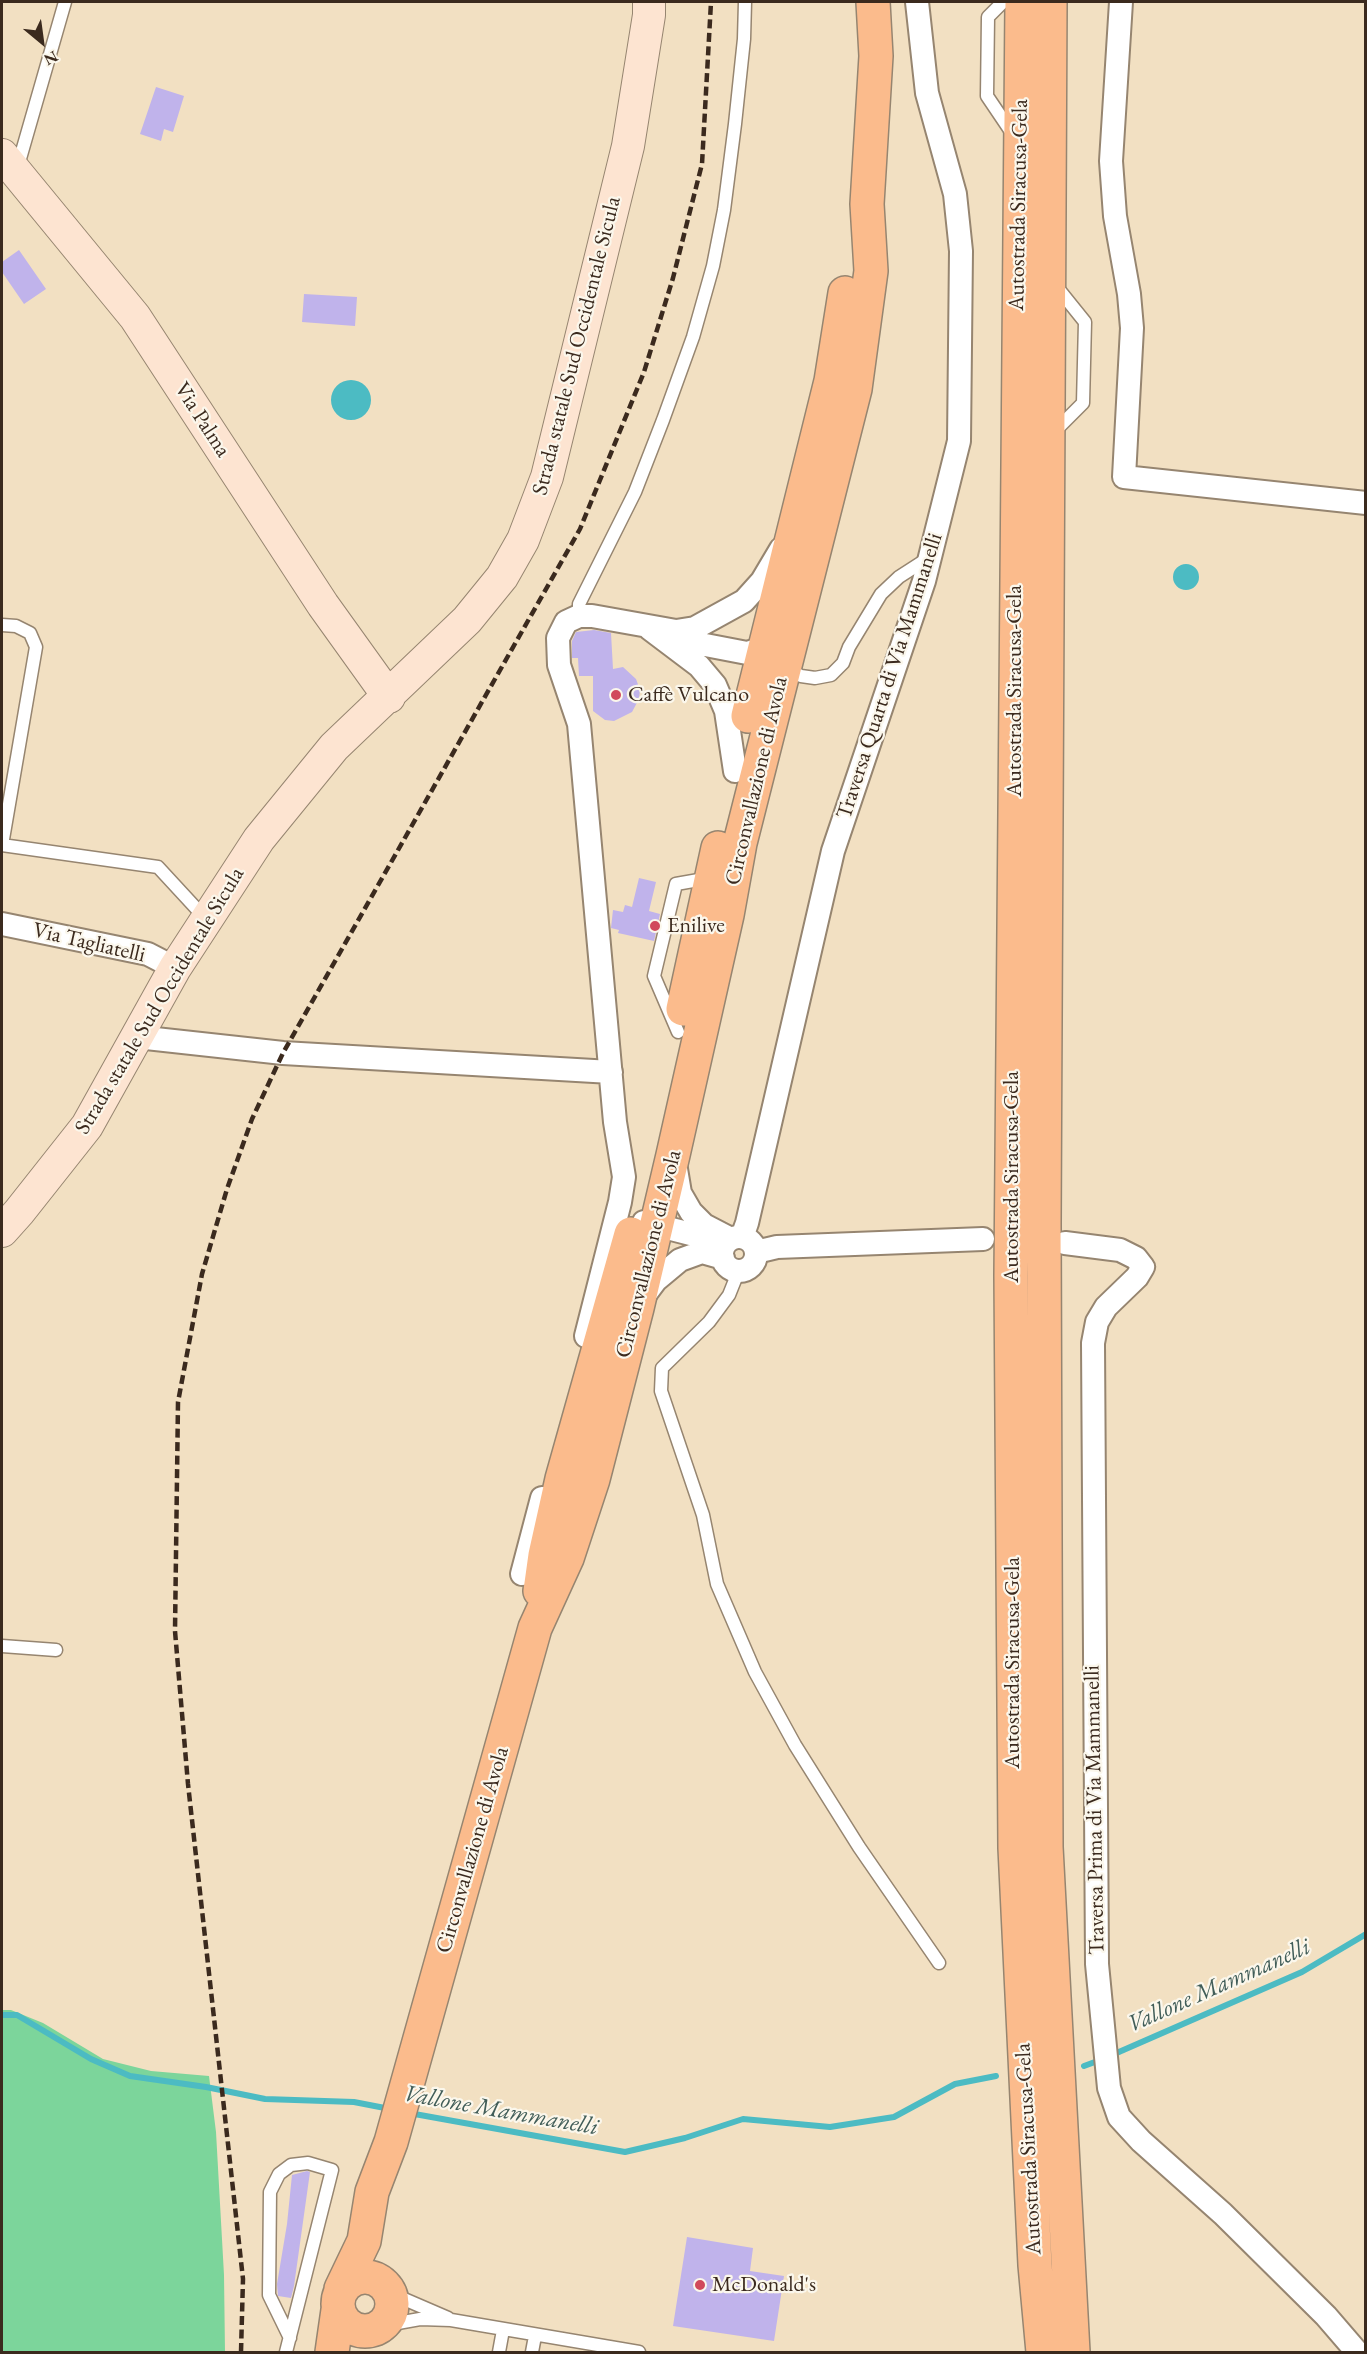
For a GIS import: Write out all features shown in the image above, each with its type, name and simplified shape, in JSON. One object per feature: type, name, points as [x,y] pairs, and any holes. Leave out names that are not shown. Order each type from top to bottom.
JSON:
[{"type":"main road","name":"Strada statale Sud Occidentale Sicula","points":[[2,1231],[20,1212],[87,1126],[175,968],[267,830],[334,747],[389,697],[467,620],[502,577],[523,540],[547,477],[628,146],[650,2]]},
{"type":"main road","name":"Circonvallazione di Avola","points":[[391,2142],[535,1628],[545,1554],[562,1479],[643,1230],[673,1155],[727,915],[780,657],[834,475],[855,389],[871,271],[867,204],[876,56],[873,2]]},
{"type":"main road","name":"Autostrada Siracusa-Gela","points":[[1022,2],[1011,1263],[1014,1836],[1035,2265],[1043,2352]]},
{"type":"main road","name":"Autostrada Siracusa-Gela","points":[[1050,2],[1044,1223],[1046,1847],[1073,2352]]},
{"type":"main road","name":"Via Palma","points":[[9,164],[135,316],[323,605],[389,697]]},
{"type":"main road","name":"Circonvallazione di Avola","points":[[535,1628],[567,1558],[593,1479],[637,1308],[643,1230],[678,1032],[735,771],[780,657],[795,525],[831,381],[850,264],[867,204]]},
{"type":"main road","points":[[389,2291],[382,2282],[365,2276],[348,2282],[340,2300],[346,2325],[353,2329],[369,2331],[372,2336],[387,2321],[392,2308],[382,2222],[391,2142]]},
{"type":"main road","points":[[332,2352],[340,2300],[364,2241],[372,2192],[391,2142]]},
{"type":"street","name":"Traversa Quarta di Via Mammanelli","points":[[731,1250],[747,1223],[833,851],[924,581],[959,441],[961,251],[955,194],[927,93],[916,2]]},
{"type":"street","points":[[1121,2],[1111,161],[1115,216],[1129,294],[1132,328],[1124,477],[1365,503]]},
{"type":"street","points":[[661,632],[695,628],[744,601],[762,581],[795,525]]},
{"type":"street","points":[[522,1574],[620,1202],[624,1177],[615,1122],[579,724],[559,665],[558,638],[566,622],[579,616],[592,616],[661,632],[748,640],[780,657]]},
{"type":"street","points":[[661,632],[699,666],[718,692],[731,729],[735,771]]},
{"type":"street","name":"Via Tagliatelli","points":[[2,924],[148,954],[175,968]]},
{"type":"street","points":[[137,1037],[283,1053],[611,1072]]},
{"type":"street","points":[[673,1155],[680,1193],[691,1212],[731,1250]]},
{"type":"street","points":[[643,1230],[731,1250]]},
{"type":"street","points":[[637,1308],[656,1280],[680,1260],[731,1250],[983,1239]]},
{"type":"street","name":"Traversa Prima di Via Mammanelli","points":[[1065,1242],[1120,1250],[1136,1258],[1143,1267],[1137,1277],[1106,1307],[1097,1322],[1093,1342],[1096,1964],[1109,2088],[1119,2117],[1141,2141],[1222,2214],[1326,2316],[1357,2352]]},
{"type":"lane","points":[[9,164],[23,153],[65,2]]},
{"type":"lane","points":[[579,616],[579,604],[635,492],[663,420],[693,337],[713,267],[724,210],[735,124],[744,39],[745,2]]},
{"type":"lane","points":[[1003,2],[988,17],[987,96],[1019,144]]},
{"type":"lane","points":[[780,657],[801,676],[815,678],[831,675],[843,663],[849,647],[881,594],[899,577],[931,556]]},
{"type":"lane","points":[[2,625],[16,626],[30,633],[36,647],[2,845],[158,867],[207,920]]},
{"type":"lane","points":[[731,1250],[729,1295],[709,1322],[662,1368],[661,1391],[702,1515],[717,1584],[755,1672],[800,1754],[859,1847],[939,1963]]},
{"type":"lane","points":[[2,1646],[56,1650]]},
{"type":"lane","points":[[286,2352],[290,2338],[332,2170],[308,2163],[291,2165],[279,2174],[270,2192],[269,2295],[290,2338]]},
{"type":"lane","points":[[389,2291],[451,2320]]},
{"type":"lane","points":[[372,2336],[420,2319],[451,2320],[639,2352]]},
{"type":"lane","points":[[499,2352],[502,2330]]},
{"type":"lane","points":[[532,2352],[535,2336]]},
{"type":"green space","points":[[2,2010],[11,2010],[43,2023],[103,2059],[151,2071],[209,2076],[216,2132],[224,2275],[225,2352],[2,2352]]},
{"type":"water","points":[[351,380],[359,381],[365,386],[370,392],[370,408],[365,414],[359,419],[351,420],[343,419],[337,414],[332,408],[331,400],[332,392],[337,386],[343,381]]},
{"type":"water","points":[[1186,564],[1195,568],[1199,577],[1195,586],[1186,590],[1177,586],[1173,577],[1177,568]]},
{"type":"building","points":[[156,87],[184,96],[173,132],[164,129],[161,141],[140,134]]},
{"type":"building","points":[[19,250],[46,289],[24,304],[2,272],[2,262]]},
{"type":"building","points":[[304,294],[357,297],[355,326],[302,322]]},
{"type":"building","points":[[594,630],[611,633],[613,669],[623,667],[636,679],[640,690],[639,699],[632,712],[614,721],[605,720],[593,711],[593,676],[579,676],[578,658],[572,658],[572,641],[576,632]]},
{"type":"building","points":[[639,878],[656,882],[649,911],[660,914],[654,941],[618,933],[619,930],[611,928],[613,910],[623,912],[625,905],[632,907]]},
{"type":"building","points":[[310,2172],[294,2286],[291,2298],[278,2296],[277,2284],[292,2175]]},
{"type":"building","points":[[687,2237],[753,2248],[750,2271],[784,2276],[774,2341],[673,2326]]},
{"type":"waterway","name":"Vallone Mammanelli","points":[[1112,2055],[1302,1972],[1366,1934]]},
{"type":"waterway","name":"Vallone Mammanelli","points":[[2,2015],[17,2015],[91,2059],[130,2076],[206,2087],[265,2099],[354,2102],[390,2109]]},
{"type":"waterway","name":"Vallone Mammanelli","points":[[1084,2066],[1103,2059]]},
{"type":"waterway","name":"Vallone Mammanelli","points":[[409,2113],[625,2152],[685,2138],[743,2119],[830,2127],[894,2117],[955,2084],[996,2076]]},
{"type":"railway","points":[[241,2352],[243,2279],[188,1784],[175,1631],[178,1402],[202,1274],[227,1189],[252,1119],[283,1053],[580,529],[644,372],[673,278],[702,164],[711,2]]},
{"type":"place","name":"Caffè Vulcano","points":[[616,695]]},
{"type":"place","name":"Enilive","points":[[655,926]]},
{"type":"place","name":"McDonald's","points":[[700,2285]]}]
